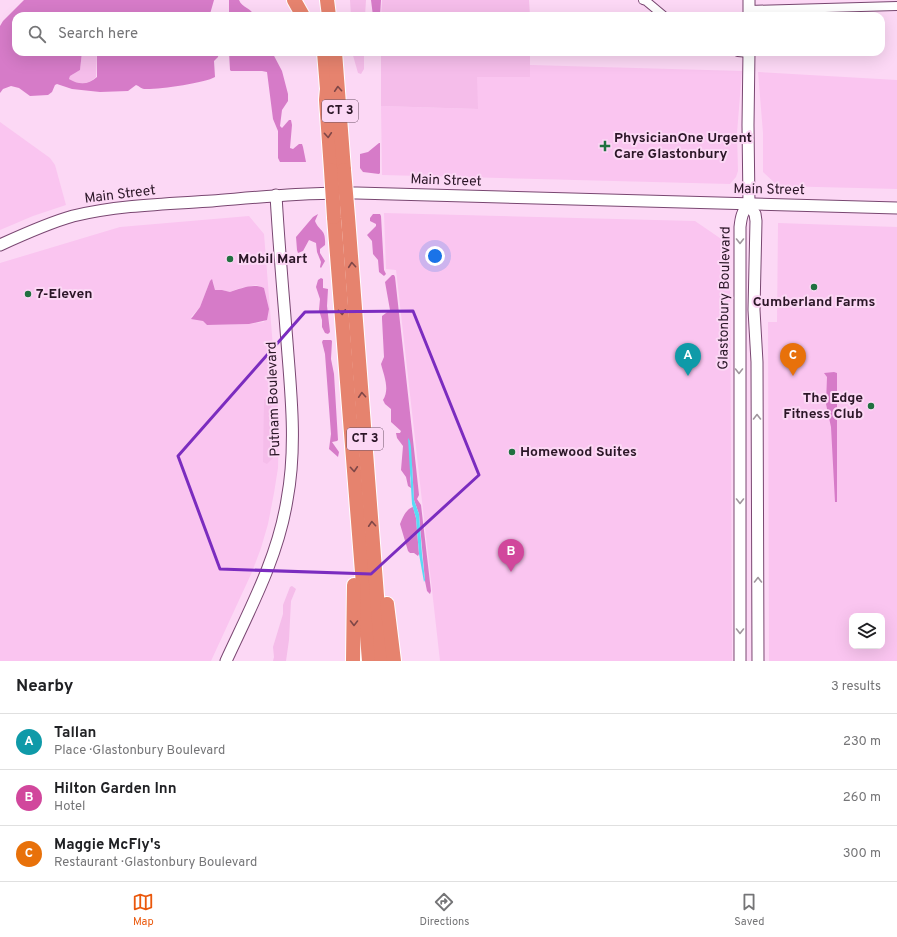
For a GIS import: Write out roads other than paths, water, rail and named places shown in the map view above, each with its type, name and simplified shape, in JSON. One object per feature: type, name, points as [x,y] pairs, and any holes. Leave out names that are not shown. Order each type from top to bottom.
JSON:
[{"type":"highway","points":[[294,0],[300,12]]},
{"type":"highway","points":[[318,0],[320,12]]},
{"type":"highway","points":[[327,0],[328,12]]},
{"type":"highway","points":[[335,0],[336,12]]},
{"type":"highway","points":[[317,56],[322,90],[326,100]]},
{"type":"highway","points":[[324,56],[327,89],[326,100]]},
{"type":"highway","name":"CT 3","points":[[336,56],[338,170],[360,543],[369,661]]},
{"type":"highway","name":"CT 3","points":[[326,100],[338,170]]},
{"type":"highway","name":"CT 3","points":[[341,217],[374,549],[382,661]]},
{"type":"highway","points":[[353,661],[354,573],[360,543]]},
{"type":"highway","points":[[374,549],[384,582],[394,661]]},
{"type":"main road","points":[[749,56],[749,205]]},
{"type":"main road","name":"Main Street","points":[[0,245],[41,226],[91,212],[276,195],[320,193],[897,208]]},
{"type":"main road","name":"Putnam Boulevard","points":[[226,661],[257,594],[271,559],[283,521],[290,480],[293,419],[276,195]]},
{"type":"main road","name":"Glastonbury Boulevard","points":[[740,661],[740,227],[741,216],[744,209],[749,205],[755,214],[756,221],[754,310],[756,362],[758,661]]},
{"type":"main road","points":[[740,456],[757,456]]},
{"type":"street","points":[[643,0],[659,12]]},
{"type":"street","points":[[749,9],[897,6]]},
{"type":"water","points":[[408,438],[411,447],[414,500],[419,514],[424,582],[419,554],[416,518],[412,504]]},
{"type":"place","name":"PhysicianOne Urgent Care Glastonbury","points":[[605,146]]},
{"type":"place","name":"Mobil Mart","points":[[230,259]]},
{"type":"place","name":"Cumberland Farms","points":[[814,287]]},
{"type":"place","name":"7-Eleven","points":[[28,294]]},
{"type":"place","name":"Tallan","points":[[688,376]]},
{"type":"place","name":"Maggie McFly's","points":[[793,376]]},
{"type":"place","name":"The Edge Fitness Club","points":[[871,406]]},
{"type":"place","name":"Homewood Suites","points":[[512,452]]},
{"type":"place","name":"Hilton Garden Inn","points":[[511,572]]}]
